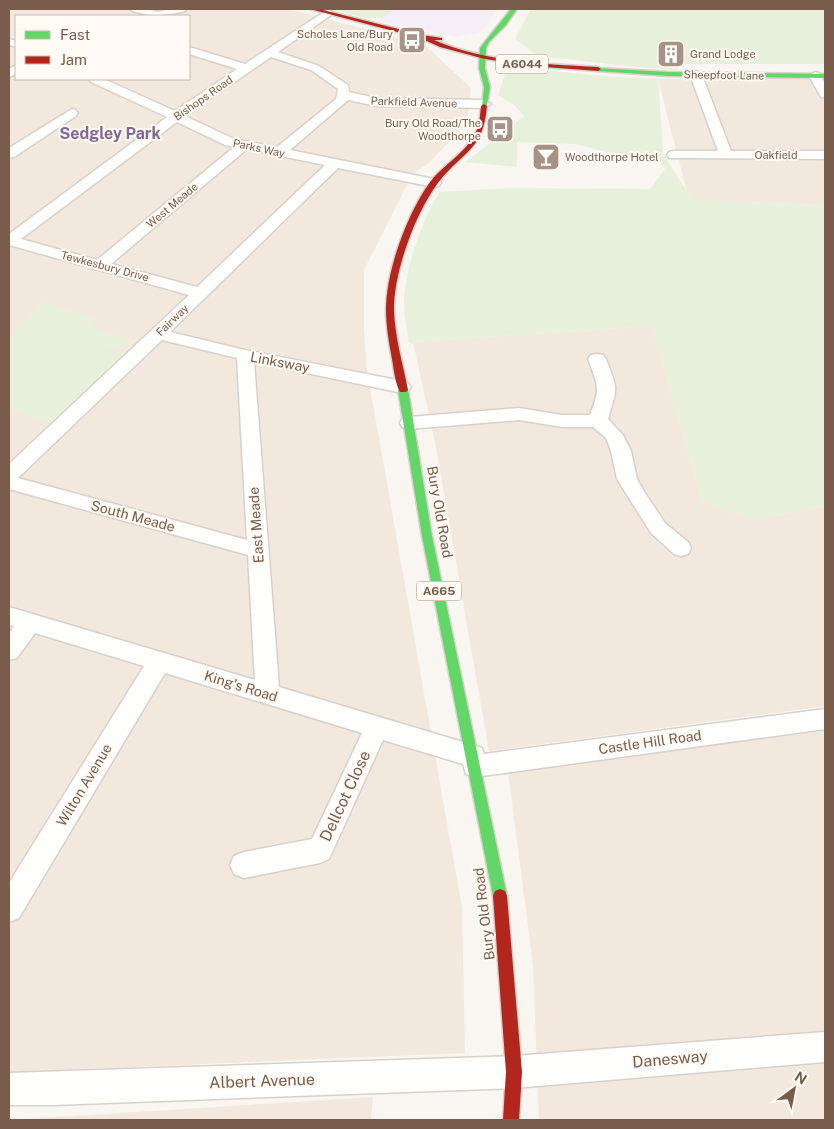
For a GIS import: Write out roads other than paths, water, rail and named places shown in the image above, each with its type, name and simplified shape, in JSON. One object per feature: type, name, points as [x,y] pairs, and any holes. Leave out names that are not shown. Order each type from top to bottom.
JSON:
[{"type":"main road","name":"A6044","points":[[313,9],[422,37],[438,38],[482,52]]},
{"type":"main road","name":"Bury Old Road","points":[[511,1120],[514,1072],[500,898],[474,761],[427,536],[392,332],[392,292],[398,262],[419,209],[434,184],[475,140],[483,122],[487,81],[482,73],[482,52],[500,33],[514,9]]},
{"type":"main road","name":"Bury Old Road","points":[[487,81],[494,74],[500,33]]},
{"type":"main road","points":[[438,38],[469,39],[500,33]]},
{"type":"main road","name":"A6044","points":[[422,37],[432,42],[482,52]]},
{"type":"main road","points":[[516,50],[530,57]]},
{"type":"main road","name":"Sheepfoot Lane","points":[[482,52],[546,65],[617,72],[820,76]]},
{"type":"main road","name":"Sheepfoot Lane","points":[[497,55],[530,57],[563,66]]},
{"type":"street","points":[[136,9],[153,15]]},
{"type":"street","points":[[160,15],[181,9]]},
{"type":"street","name":"Bishops Road","points":[[9,241],[175,117],[327,13]]},
{"type":"street","points":[[190,50],[246,68]]},
{"type":"street","points":[[268,52],[315,68],[344,88],[342,100],[279,152]]},
{"type":"street","points":[[696,75],[726,155]]},
{"type":"street","points":[[820,76],[825,94]]},
{"type":"street","name":"Parks Way","points":[[97,80],[218,138],[243,146],[434,184]]},
{"type":"street","name":"Parkfield Avenue","points":[[344,95],[376,102],[485,104]]},
{"type":"street","points":[[9,154],[72,113]]},
{"type":"street","name":"West Meade","points":[[100,264],[243,146]]},
{"type":"street","name":"Oakfield","points":[[674,155],[825,155]]},
{"type":"street","name":"Fairway","points":[[9,475],[334,164]]},
{"type":"street","name":"Tewkesbury Drive","points":[[9,241],[100,264],[200,293]]},
{"type":"street","name":"Linksway","points":[[158,334],[245,355],[402,387]]},
{"type":"street","name":"East Meade","points":[[245,355],[268,694]]},
{"type":"street","points":[[597,359],[607,386],[607,396],[600,409],[598,421]]},
{"type":"street","points":[[409,424],[519,414],[562,421],[598,421],[614,435],[621,451],[627,479],[637,497],[658,528],[681,548]]},
{"type":"street","name":"South Meade","points":[[9,482],[257,550]]},
{"type":"street","points":[[9,651],[19,619]]},
{"type":"street","name":"King's Road","points":[[19,619],[377,727],[474,761]]},
{"type":"street","name":"Wilton Avenue","points":[[9,908],[160,661]]},
{"type":"street","name":"Castle Hill Road","points":[[474,761],[825,719]]},
{"type":"street","name":"Dellcot Close","points":[[244,865],[320,850],[377,727]]},
{"type":"street","name":"Danesway","points":[[514,1072],[825,1047]]},
{"type":"street","name":"Albert Avenue","points":[[9,1089],[54,1089],[514,1072]]},
{"type":"place","name":"Scholes Lane/Bury Old Road","points":[[412,40]]},
{"type":"place","name":"Grand Lodge","points":[[671,54]]},
{"type":"place","name":"Bury Old Road/The Woodthorpe","points":[[500,129]]},
{"type":"place","name":"Woodthorpe Hotel","points":[[546,157]]},
{"type":"district","name":"Sedgley Park","points":[[110,133]]}]
